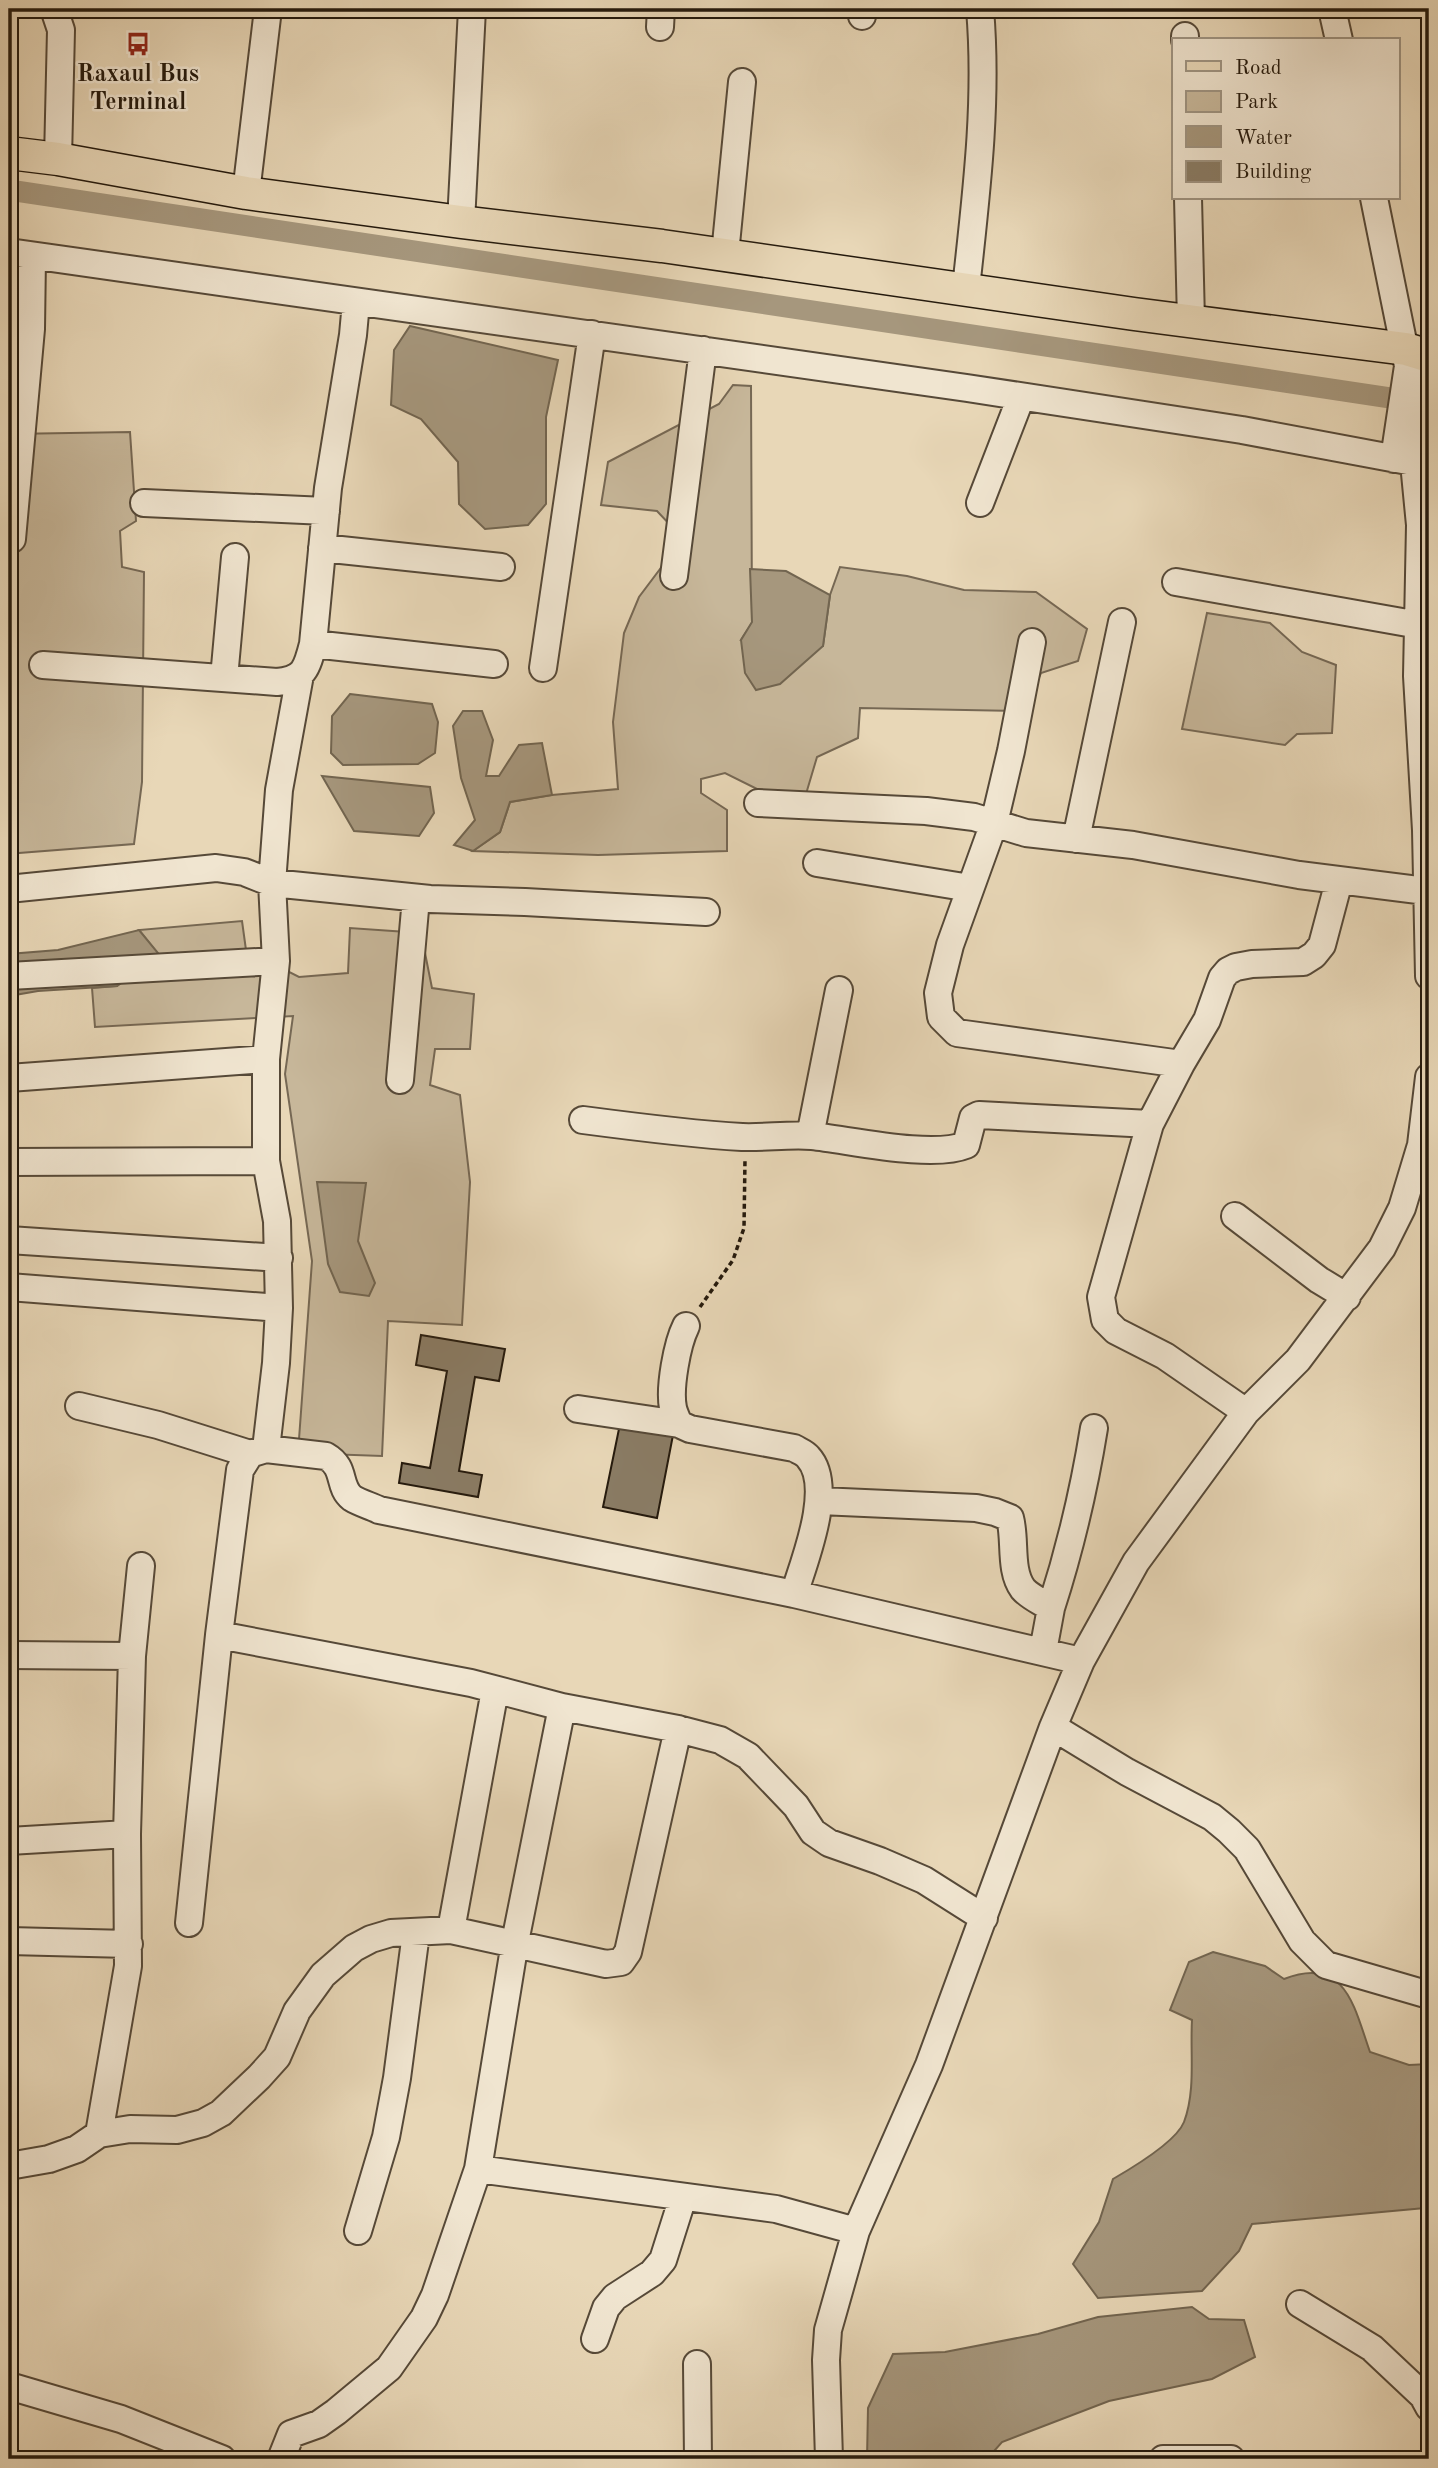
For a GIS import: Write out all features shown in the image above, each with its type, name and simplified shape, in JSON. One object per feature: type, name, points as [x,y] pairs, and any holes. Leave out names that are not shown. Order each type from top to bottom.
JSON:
[{"type":"main road","points":[[9,153],[58,159],[246,193],[725,254],[1191,321],[1420,371]]},
{"type":"street","points":[[54,9],[61,30],[58,159]]},
{"type":"street","points":[[246,193],[268,9]]},
{"type":"street","points":[[461,222],[472,9]]},
{"type":"street","points":[[966,289],[979,171],[983,46],[980,9]]},
{"type":"street","points":[[1332,9],[1339,38]]},
{"type":"street","points":[[725,254],[742,82]]},
{"type":"street","points":[[1188,200],[1191,321]]},
{"type":"street","points":[[1375,200],[1420,371],[1411,452],[1420,525],[1419,625],[1428,831],[1426,891],[1429,976]]},
{"type":"street","points":[[12,539],[31,329],[20,254],[1411,452]]},
{"type":"street","points":[[43,664],[277,682],[290,681],[300,675],[307,666],[313,644],[326,511],[356,302]]},
{"type":"street","points":[[543,668],[592,334]]},
{"type":"street","points":[[674,576],[702,350]]},
{"type":"street","points":[[980,503],[1021,397]]},
{"type":"street","points":[[144,503],[326,511]]},
{"type":"street","points":[[322,548],[501,567]]},
{"type":"street","points":[[224,678],[235,557]]},
{"type":"street","points":[[1176,582],[1419,625]]},
{"type":"street","points":[[1076,839],[1122,622]]},
{"type":"street","points":[[1032,642],[994,823],[950,945],[938,993],[941,1017],[957,1033],[1181,1064]]},
{"type":"street","points":[[313,644],[494,664]]},
{"type":"street","points":[[188,1923],[240,1470],[258,1452],[276,1363],[279,1258],[277,1221],[266,1161],[266,1059],[276,961],[272,883],[279,790],[300,675]]},
{"type":"street","points":[[758,803],[926,811],[974,817],[1026,833],[1133,845],[1339,881],[1426,891]]},
{"type":"street","points":[[817,863],[970,888]]},
{"type":"street","points":[[18,888],[216,868],[244,872],[272,883],[416,898],[706,912]]},
{"type":"street","points":[[1246,1412],[1166,1356],[1116,1331],[1105,1320],[1101,1310],[1101,1297],[1150,1124],[1207,1020],[1222,978],[1236,967],[1303,962],[1314,955],[1322,945],[1339,881]]},
{"type":"street","points":[[400,1080],[416,898]]},
{"type":"street","points":[[9,976],[276,961]]},
{"type":"street","points":[[810,1136],[839,990]]},
{"type":"street","points":[[9,1078],[266,1059]]},
{"type":"street","points":[[829,2459],[826,2360],[828,2330],[856,2231],[929,2065],[1081,1661],[1136,1562],[1246,1412],[1298,1360],[1382,1248],[1402,1208],[1421,1145],[1429,1077]]},
{"type":"street","points":[[583,1121],[695,1134],[746,1137],[810,1136],[876,1146],[948,1150],[966,1145],[969,1125],[973,1118],[979,1115],[1150,1124]]},
{"type":"street","points":[[9,1162],[266,1161]]},
{"type":"street","points":[[1235,1216],[1319,1280],[1347,1297]]},
{"type":"street","points":[[9,1240],[279,1258]]},
{"type":"street","points":[[9,1287],[279,1308]]},
{"type":"street","points":[[679,1424],[673,1408],[673,1392],[680,1339],[686,1326]]},
{"type":"street","points":[[79,1406],[258,1452],[326,1456],[334,1460],[340,1468],[344,1486],[352,1498],[379,1510],[794,1594],[1081,1661]]},
{"type":"street","points":[[578,1409],[679,1424],[690,1429],[794,1448],[809,1458],[815,1471],[820,1501],[794,1594]]},
{"type":"street","points":[[1043,1651],[1051,1608],[1084,1490],[1094,1428]]},
{"type":"street","points":[[820,1501],[976,1508],[1010,1518],[1016,1574],[1024,1590],[1051,1608]]},
{"type":"street","points":[[99,2134],[128,1966],[127,1834],[132,1656],[141,1566]]},
{"type":"street","points":[[219,1635],[471,1683],[562,1707],[678,1729],[720,1740],[748,1756],[796,1807],[813,1832],[830,1843],[924,1881],[984,1918]]},
{"type":"street","points":[[9,1654],[132,1656]]},
{"type":"street","points":[[451,1930],[495,1690]]},
{"type":"street","points":[[281,2459],[291,2434],[319,2424],[337,2412],[389,2368],[408,2342],[435,2295],[478,2169],[515,1942],[562,1707]]},
{"type":"street","points":[[1054,1727],[1127,1772],[1212,1817],[1247,1849],[1302,1941],[1326,1965],[1429,1994]]},
{"type":"street","points":[[9,2166],[49,2159],[77,2149],[99,2134],[130,2129],[177,2130],[203,2123],[221,2113],[277,2057],[297,2011],[323,1975],[354,1948],[391,1933],[451,1930],[606,1964],[621,1962],[628,1952],[678,1729]]},
{"type":"street","points":[[9,1841],[127,1834]]},
{"type":"street","points":[[358,2231],[386,2137],[397,2078],[415,1933]]},
{"type":"street","points":[[9,1941],[129,1944]]},
{"type":"street","points":[[478,2169],[776,2209],[856,2231]]},
{"type":"street","points":[[595,2339],[607,2308],[615,2297],[652,2273],[663,2260],[682,2197]]},
{"type":"street","points":[[1300,2304],[1372,2348],[1423,2396],[1429,2407]]},
{"type":"street","points":[[697,2364],[698,2459]]},
{"type":"street","points":[[9,2386],[121,2419],[222,2459]]},
{"type":"street","points":[[1163,2459],[1231,2459]]},
{"type":"path","points":[[686,1326],[733,1260],[744,1228],[746,1137]]},
{"type":"green space","points":[[733,385],[751,386],[752,623],[741,640],[823,646],[830,595],[840,567],[907,576],[964,590],[1036,592],[1087,629],[1078,661],[1041,673],[1024,711],[860,708],[858,738],[817,757],[806,794],[761,791],[725,773],[701,779],[701,793],[727,810],[727,851],[598,855],[473,851],[500,832],[510,802],[618,789],[613,722],[624,633],[639,597],[666,561],[674,529],[657,511],[601,505],[608,462],[719,404]]},
{"type":"green space","points":[[130,432],[136,521],[120,531],[122,567],[144,572],[142,782],[134,844],[19,853],[9,859],[9,434]]},
{"type":"green space","points":[[1207,613],[1270,623],[1302,652],[1336,665],[1332,733],[1297,734],[1285,745],[1182,729]]},
{"type":"green space","points":[[242,921],[246,950],[299,977],[348,973],[350,928],[421,933],[432,988],[474,994],[470,1049],[435,1049],[430,1085],[460,1095],[470,1182],[462,1325],[388,1321],[382,1456],[298,1453],[312,1261],[285,1074],[293,1016],[95,1027],[92,988],[117,986],[158,954],[139,930]]},
{"type":"water","points":[[410,326],[558,360],[546,417],[546,504],[528,525],[485,529],[459,504],[458,462],[421,419],[391,405],[394,350]]},
{"type":"water","points":[[750,569],[786,571],[830,595],[823,646],[780,684],[756,690],[745,673],[741,640],[752,622]]},
{"type":"water","points":[[350,694],[432,704],[438,722],[435,753],[418,764],[343,765],[331,753],[332,716]]},
{"type":"water","points":[[463,711],[482,711],[493,740],[486,776],[499,776],[519,745],[542,743],[552,795],[510,802],[500,832],[473,851],[454,845],[475,820],[461,778],[453,726]]},
{"type":"water","points":[[322,776],[430,787],[434,813],[419,836],[354,831]]},
{"type":"water","points":[[139,930],[158,953],[117,986],[38,991],[9,996],[9,954],[58,950]]},
{"type":"water","points":[[317,1182],[366,1183],[358,1241],[375,1283],[369,1296],[340,1292],[328,1264]]},
{"type":"water","points":[[1213,1952],[1265,1966],[1284,1979],[1305,1973],[1321,1974],[1334,1980],[1352,2003],[1370,2052],[1409,2065],[1429,2064],[1429,2205],[1425,2208],[1252,2224],[1239,2251],[1202,2291],[1098,2298],[1073,2264],[1099,2222],[1113,2179],[1163,2146],[1184,2122],[1190,2097],[1192,2020],[1170,2010],[1189,1962]]},
{"type":"water","points":[[1192,2307],[1209,2319],[1244,2320],[1255,2357],[1212,2379],[1109,2401],[1002,2442],[987,2459],[867,2459],[868,2408],[893,2354],[945,2352],[1038,2334],[1098,2317]]},
{"type":"building","points":[[421,1335],[505,1349],[499,1381],[475,1377],[459,1471],[482,1475],[478,1497],[399,1483],[402,1463],[430,1468],[447,1371],[416,1365]]},
{"type":"building","points":[[620,1424],[673,1435],[657,1518],[603,1507]]},
{"type":"waterway","points":[[9,190],[1417,402]]},
{"type":"place","name":"Raxaul Bus Terminal","points":[[138,44]]}]
